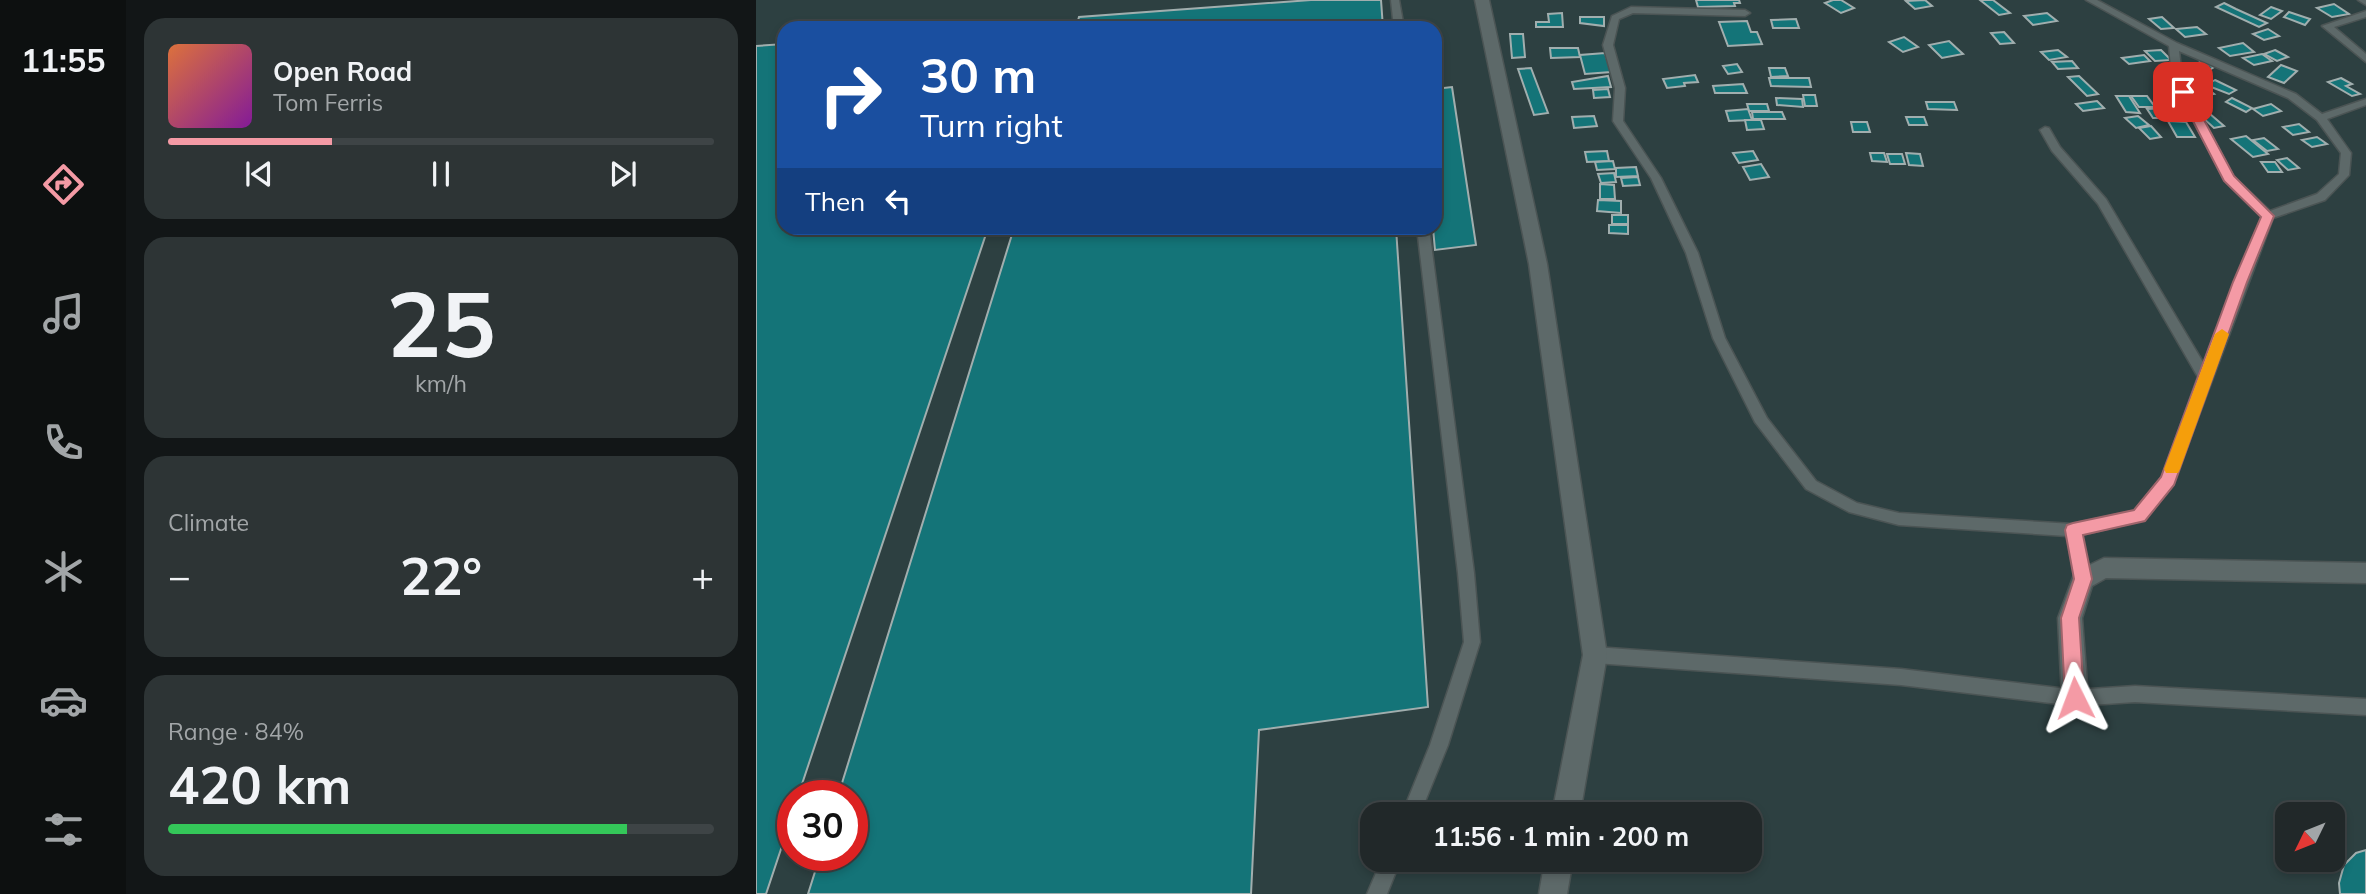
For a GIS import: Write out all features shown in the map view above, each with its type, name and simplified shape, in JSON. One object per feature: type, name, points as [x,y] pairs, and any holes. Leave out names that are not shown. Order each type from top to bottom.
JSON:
[{"type":"street","points":[[1482,0],[1538,264],[1595,655],[1568,802]]},
{"type":"street","points":[[2075,698],[2070,618],[2083,579],[2104,568],[2366,573]]},
{"type":"street","points":[[1553,894],[1557,872]]},
{"type":"lane","points":[[1395,0],[1398,21]]},
{"type":"lane","points":[[1745,13],[1631,10],[1615,18],[1608,45],[1620,88],[1618,121],[1656,178],[1692,253],[1719,338],[1762,422],[1811,485],[1854,508],[1899,519],[2073,530],[2139,516],[2168,480],[2268,216],[2321,197],[2344,175],[2346,153],[2321,118],[2292,96],[2174,45],[2090,0]]},
{"type":"lane","points":[[2366,14],[2327,26],[2366,59]]},
{"type":"lane","points":[[2174,45],[2183,92],[2229,178],[2268,216]]},
{"type":"lane","points":[[2321,118],[2366,102]]},
{"type":"lane","points":[[2045,130],[2056,149],[2102,202],[2205,377]]},
{"type":"lane","points":[[1416,802],[1438,745],[1472,642],[1424,235]]},
{"type":"lane","points":[[2073,530],[2083,579]]},
{"type":"lane","points":[[1595,655],[1900,677],[2075,698],[2135,694],[2366,707]]},
{"type":"lane","points":[[1377,894],[1386,872]]},
{"type":"shaded area","points":[[756,0],[2366,0],[2366,894],[756,894]]},
{"type":"building","points":[[1311,0],[1381,0],[1382,21],[1078,21],[1079,17]]},
{"type":"building","points":[[1696,0],[1739,0],[1740,3],[1734,3],[1735,6],[1698,7]]},
{"type":"building","points":[[1841,0],[1854,8],[1841,13],[1825,3]]},
{"type":"building","points":[[1925,0],[1932,6],[1915,9],[1906,1]]},
{"type":"building","points":[[1980,0],[1993,0],[2010,13],[1999,15]]},
{"type":"building","points":[[2224,3],[2267,23],[2259,27],[2216,7]]},
{"type":"building","points":[[2334,4],[2349,14],[2332,17],[2317,8]]},
{"type":"building","points":[[2271,7],[2282,11],[2271,19],[2260,15]]},
{"type":"building","points":[[2289,12],[2310,19],[2305,25],[2284,17]]},
{"type":"building","points":[[1562,13],[1563,27],[1536,27],[1536,22],[1549,22],[1548,14]]},
{"type":"building","points":[[2047,13],[2057,21],[2033,25],[2024,16]]},
{"type":"building","points":[[1580,17],[1604,17],[1604,26],[1580,23]]},
{"type":"building","points":[[2162,17],[2174,28],[2161,29],[2149,19]]},
{"type":"building","points":[[1796,19],[1799,28],[1773,28],[1771,20]]},
{"type":"building","points":[[1747,21],[1751,32],[1757,32],[1762,44],[1728,46],[1719,22]]},
{"type":"building","points":[[2197,27],[2206,34],[2185,37],[2176,29]]},
{"type":"building","points":[[2268,29],[2279,36],[2264,40],[2253,34]]},
{"type":"building","points":[[2004,32],[2014,43],[2000,44],[1991,33]]},
{"type":"building","points":[[1510,34],[1523,34],[1525,57],[1512,58]]},
{"type":"building","points":[[1904,37],[1918,47],[1903,52],[1889,42]]},
{"type":"building","points":[[1949,41],[1963,54],[1942,58],[1929,45]]},
{"type":"building","points":[[2243,43],[2254,52],[2230,56],[2219,48]]},
{"type":"building","points":[[777,44],[777,235],[986,235],[803,780],[777,780],[777,861],[766,894],[756,894],[756,46]]},
{"type":"building","points":[[1550,48],[1578,48],[1580,57],[1551,58]]},
{"type":"building","points":[[2058,50],[2067,57],[2049,60],[2041,52]]},
{"type":"building","points":[[2161,50],[2171,60],[2155,61],[2145,51]]},
{"type":"building","points":[[2275,50],[2288,57],[2277,61],[2264,54]]},
{"type":"building","points":[[1605,53],[1611,72],[1585,74],[1580,55]]},
{"type":"building","points":[[2262,54],[2272,61],[2254,65],[2243,58]]},
{"type":"building","points":[[2144,55],[2150,61],[2129,64],[2122,58]]},
{"type":"building","points":[[2072,61],[2078,68],[2058,69],[2052,62]]},
{"type":"building","points":[[2202,61],[2214,67],[2204,73],[2192,67]]},
{"type":"building","points":[[1737,64],[1742,72],[1728,74],[1723,66]]},
{"type":"building","points":[[2281,65],[2297,71],[2284,83],[2268,77]]},
{"type":"building","points":[[1531,68],[1548,113],[1534,115],[1518,69]]},
{"type":"building","points":[[1769,68],[1785,68],[1788,76],[1771,77]]},
{"type":"building","points":[[1695,75],[1698,82],[1684,83],[1685,86],[1667,88],[1663,79]]},
{"type":"building","points":[[1608,76],[1611,87],[1574,89],[1572,82]]},
{"type":"building","points":[[2079,76],[2098,94],[2087,96],[2068,77]]},
{"type":"building","points":[[1769,78],[1809,78],[1811,87],[1771,86]]},
{"type":"building","points":[[2341,78],[2352,84],[2346,86],[2360,94],[2352,96],[2328,82]]},
{"type":"building","points":[[2215,80],[2236,90],[2229,94],[2206,85]]},
{"type":"building","points":[[2200,83],[2214,94],[2203,96],[2189,85]]},
{"type":"building","points":[[1743,84],[1747,93],[1715,93],[1713,86]]},
{"type":"building","points":[[1452,87],[1476,245],[1435,250],[1434,235],[1442,235],[1442,88]]},
{"type":"building","points":[[1608,89],[1610,97],[1594,98],[1593,90]]},
{"type":"building","points":[[1803,95],[1815,95],[1817,106],[1805,106]]},
{"type":"building","points":[[2116,96],[2129,96],[2140,113],[2126,112]]},
{"type":"building","points":[[2131,96],[2147,96],[2155,107],[2139,107]]},
{"type":"building","points":[[1776,98],[1802,99],[1803,107],[1777,105]]},
{"type":"building","points":[[2232,98],[2252,108],[2246,112],[2226,102]]},
{"type":"building","points":[[2097,101],[2104,108],[2083,111],[2076,104]]},
{"type":"building","points":[[1926,102],[1954,102],[1957,110],[1928,109]]},
{"type":"building","points":[[1747,104],[1767,104],[1769,111],[1749,111]]},
{"type":"building","points":[[2271,104],[2281,111],[2263,116],[2253,109]]},
{"type":"building","points":[[2165,108],[2171,118],[2153,118],[2147,109]]},
{"type":"building","points":[[1748,109],[1752,120],[1729,121],[1726,111]]},
{"type":"building","points":[[1752,112],[1782,112],[1785,119],[1753,119]]},
{"type":"building","points":[[2210,114],[2224,126],[2214,128],[2201,116]]},
{"type":"building","points":[[1594,116],[1597,126],[1574,128],[1572,117]]},
{"type":"building","points":[[2138,116],[2149,125],[2136,128],[2125,118]]},
{"type":"building","points":[[1906,117],[1924,117],[1927,125],[1909,125]]},
{"type":"building","points":[[1745,120],[1761,120],[1764,129],[1747,130]]},
{"type":"building","points":[[2168,121],[2186,122],[2195,137],[2177,137]]},
{"type":"building","points":[[1851,122],[1867,122],[1870,132],[1853,132]]},
{"type":"building","points":[[2299,124],[2309,132],[2293,135],[2283,127]]},
{"type":"building","points":[[2151,126],[2161,137],[2150,139],[2139,128]]},
{"type":"building","points":[[2246,136],[2268,154],[2253,157],[2231,139]]},
{"type":"building","points":[[2317,137],[2327,144],[2312,147],[2302,140]]},
{"type":"building","points":[[2264,138],[2278,149],[2267,151],[2253,140]]},
{"type":"building","points":[[1607,151],[1609,161],[1587,162],[1585,152]]},
{"type":"building","points":[[1753,151],[1758,160],[1739,163],[1733,153]]},
{"type":"building","points":[[1870,153],[1884,153],[1887,162],[1872,161]]},
{"type":"building","points":[[1906,153],[1920,154],[1923,166],[1909,165]]},
{"type":"building","points":[[1887,154],[1902,154],[1905,164],[1890,164]]},
{"type":"building","points":[[2287,158],[2299,168],[2288,170],[2277,160]]},
{"type":"building","points":[[1613,161],[1615,169],[1597,170],[1595,162]]},
{"type":"building","points":[[2261,162],[2275,162],[2282,172],[2268,172]]},
{"type":"building","points":[[1761,164],[1769,177],[1750,180],[1743,167]]},
{"type":"building","points":[[1636,167],[1638,176],[1616,177],[1616,168]]},
{"type":"building","points":[[1614,173],[1616,182],[1601,183],[1598,174]]},
{"type":"building","points":[[1638,177],[1640,185],[1623,186],[1621,178]]},
{"type":"building","points":[[1600,184],[1614,185],[1615,199],[1600,199]]},
{"type":"building","points":[[1598,200],[1621,201],[1621,213],[1597,211]]},
{"type":"building","points":[[1612,215],[1628,215],[1628,224],[1612,224]]},
{"type":"building","points":[[1609,225],[1628,225],[1628,234],[1609,233]]},
{"type":"building","points":[[1012,235],[1396,235],[1428,707],[1259,730],[1251,894],[808,894],[815,871],[868,871],[868,780],[843,780]]},
{"type":"building","points":[[2366,850],[2366,894],[2340,894],[2339,883],[2342,872],[2345,872],[2345,864],[2356,853]]},
{"type":"slow traffic","points":[[2172,469],[2222,334]]},
{"type":"route","points":[[2075,698],[2070,618],[2083,579],[2073,530],[2139,516],[2168,480],[2240,282],[2268,216],[2229,178],[2183,92]]}]
